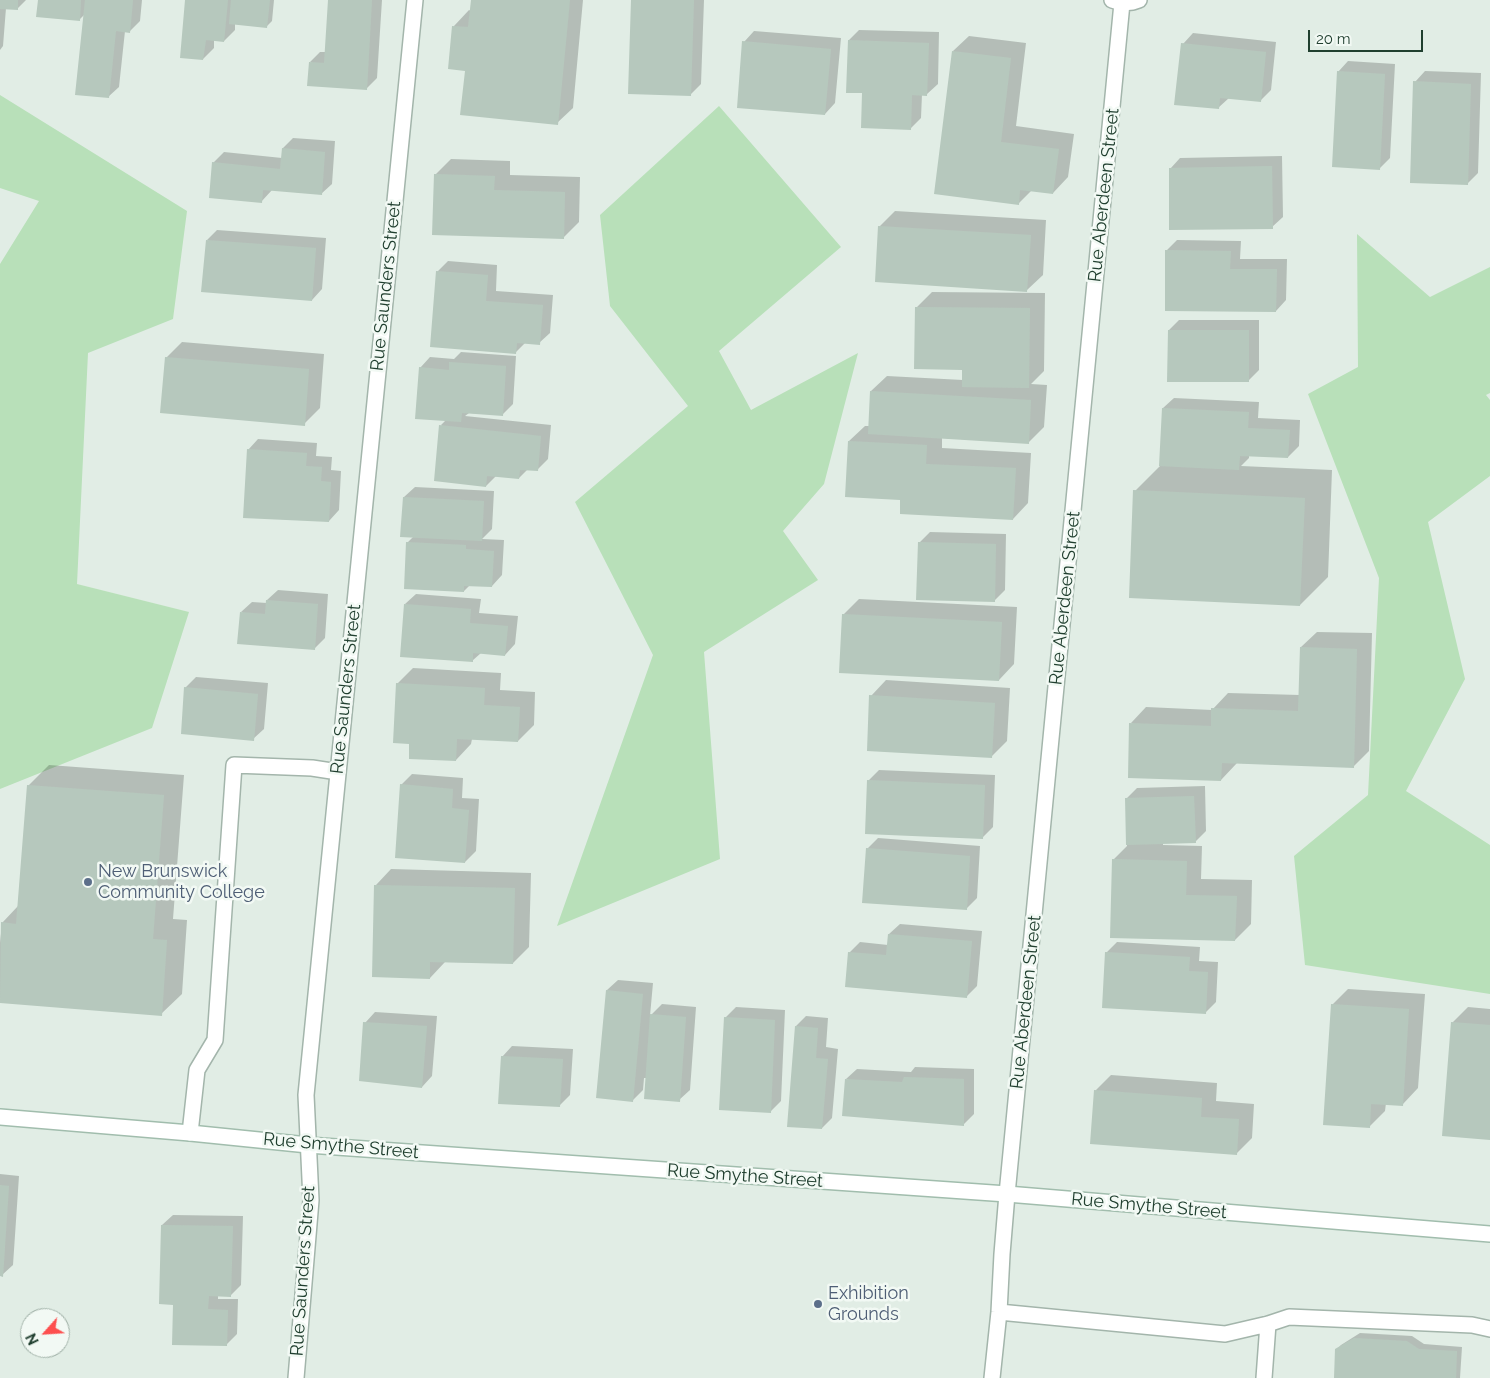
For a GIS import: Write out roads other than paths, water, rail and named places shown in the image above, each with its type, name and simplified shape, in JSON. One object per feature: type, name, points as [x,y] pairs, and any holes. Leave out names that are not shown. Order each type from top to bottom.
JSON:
[{"type":"street","name":"Rue Saunders Street","points":[[296,1378],[311,1200],[306,1095],[414,0]]},
{"type":"street","points":[[1117,1],[1133,2],[1139,0]]},
{"type":"street","name":"Rue Aberdeen Street","points":[[992,1378],[999,1312],[1007,1194],[1117,1]]},
{"type":"street","points":[[190,1133],[197,1070],[215,1040],[234,765],[312,768],[338,772]]},
{"type":"street","name":"Rue Smythe Street","points":[[0,1117],[308,1145],[1007,1194],[1490,1234]]},
{"type":"street","points":[[999,1312],[1225,1334],[1289,1317],[1472,1325],[1490,1329]]},
{"type":"street","points":[[1264,1378],[1268,1324]]},
{"type":"place","name":"New Brunswick Community College","points":[[88,882]]},
{"type":"place","name":"Exhibition Grounds","points":[[818,1304]]}]
